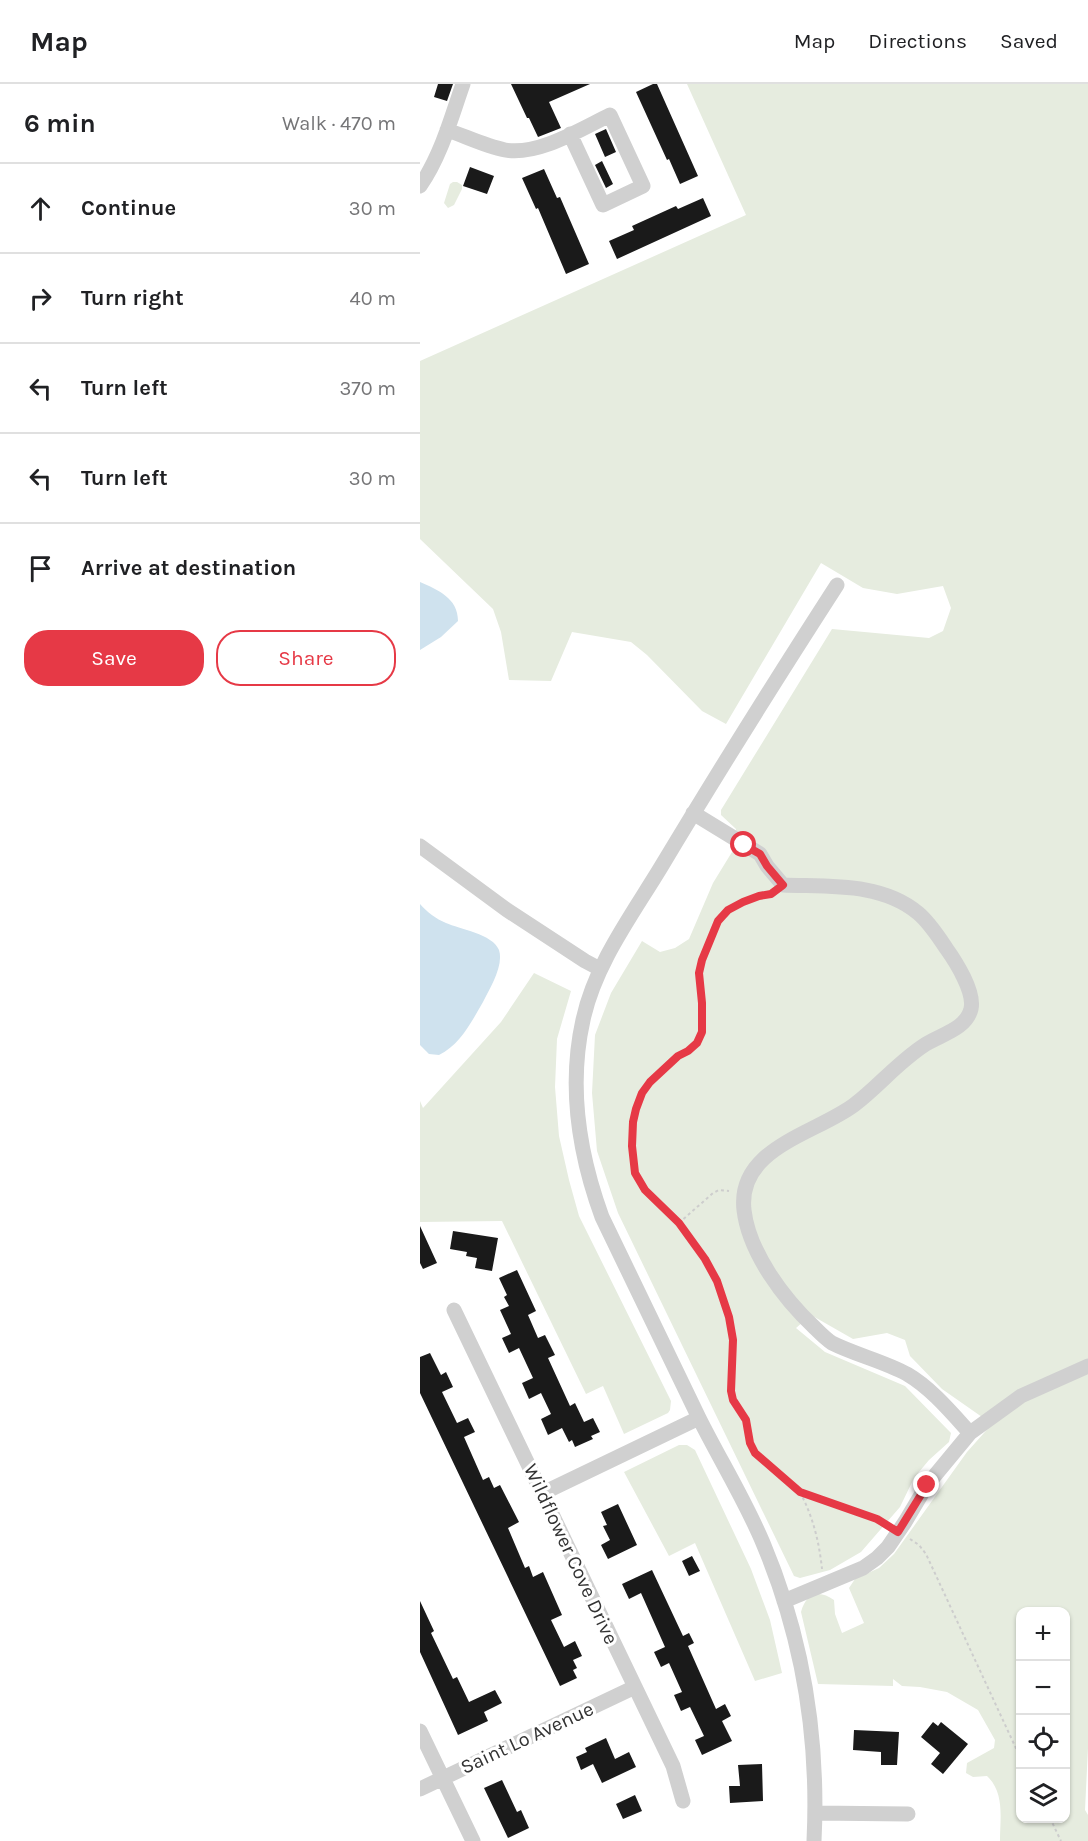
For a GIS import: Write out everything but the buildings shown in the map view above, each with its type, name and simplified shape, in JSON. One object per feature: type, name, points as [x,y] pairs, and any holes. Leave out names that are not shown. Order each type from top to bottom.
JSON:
[{"type":"street","points":[[420,186],[428,174],[447,130],[463,84]]},
{"type":"street","points":[[447,130],[505,150],[530,149],[610,116],[643,186],[603,205],[570,134]]},
{"type":"street","points":[[814,1841],[815,1779],[808,1696],[798,1647],[784,1601],[762,1542],[602,1217],[590,1185],[582,1151],[576,1086],[583,1019],[600,969],[693,813],[837,585]]},
{"type":"street","points":[[693,813],[760,854],[783,885],[877,892],[897,900],[920,914],[957,963],[972,997],[969,1017],[962,1024],[906,1057],[855,1104],[831,1120],[790,1139],[769,1154],[754,1167],[743,1192],[747,1228],[758,1253],[793,1307],[830,1342],[908,1375],[937,1398],[970,1432]]},
{"type":"street","points":[[420,846],[507,910],[600,969]]},
{"type":"street","name":"Wildflower Cove Drive","points":[[454,1310],[673,1766],[683,1801]]},
{"type":"street","points":[[784,1601],[863,1568],[877,1558],[888,1547],[927,1485],[970,1432],[1022,1396],[1088,1366]]},
{"type":"street","points":[[543,1493],[699,1418]]},
{"type":"street","name":"Saint Lo Avenue","points":[[420,1789],[635,1687]]},
{"type":"street","points":[[420,1731],[472,1841]]},
{"type":"street","points":[[815,1813],[908,1814]]},
{"type":"path","points":[[783,885],[771,894],[759,896],[728,910],[718,921],[699,973],[702,1032],[697,1043],[678,1056],[650,1082],[642,1093],[633,1122],[632,1146],[635,1173],[645,1190],[679,1223],[705,1259],[717,1281],[729,1317],[734,1351],[731,1391],[733,1400],[746,1420],[750,1443],[755,1453],[800,1492],[811,1513],[817,1534],[823,1586]]},
{"type":"path","points":[[679,1223],[719,1190],[743,1192]]},
{"type":"path","points":[[800,1492],[877,1519],[919,1545],[926,1554],[1016,1748]]},
{"type":"path","points":[[1052,1823],[1061,1841]]},
{"type":"shaded area","points":[[687,84],[1088,84],[1088,1748],[1085,1810],[1088,1815],[1088,1841],[1000,1841],[1000,1806],[997,1790],[987,1776],[973,1777],[966,1773],[967,1763],[994,1748],[995,1740],[978,1710],[947,1692],[902,1686],[893,1679],[893,1686],[818,1684],[801,1612],[806,1601],[818,1594],[834,1600],[835,1614],[842,1633],[864,1623],[849,1588],[855,1579],[879,1568],[894,1554],[967,1452],[992,1424],[942,1389],[910,1356],[905,1340],[887,1333],[853,1339],[811,1315],[796,1328],[825,1352],[905,1386],[951,1433],[949,1442],[914,1478],[900,1507],[861,1552],[830,1570],[800,1578],[794,1576],[618,1213],[597,1151],[592,1093],[595,1035],[611,993],[642,941],[660,952],[675,948],[689,939],[713,883],[732,852],[736,829],[721,815],[721,810],[832,629],[929,638],[943,631],[951,608],[943,586],[897,594],[863,588],[821,563],[726,724],[702,711],[647,655],[631,642],[572,632],[551,681],[509,680],[501,632],[493,609],[420,539],[420,361],[746,215]]},
{"type":"shaded area","points":[[453,182],[462,185],[462,189],[454,205],[448,208],[444,203],[450,184]]},
{"type":"shaded area","points":[[534,973],[571,991],[557,1039],[555,1087],[559,1136],[579,1216],[671,1401],[668,1413],[624,1434],[603,1386],[586,1394],[502,1221],[420,1222],[420,1101],[423,1108],[501,1022]]},
{"type":"shaded area","points":[[679,1445],[687,1445],[695,1450],[751,1569],[770,1620],[782,1673],[755,1681],[695,1543],[669,1556],[624,1472]]},
{"type":"water","points":[[420,582],[440,592],[451,601],[455,606],[458,621],[441,637],[420,650]]},
{"type":"water","points":[[420,904],[442,921],[490,940],[496,944],[500,956],[498,970],[492,984],[470,1024],[453,1045],[439,1055],[429,1054],[420,1045]]},
{"type":"route","points":[[744,845],[760,854],[783,885],[771,894],[759,896],[728,910],[718,921],[699,973],[702,1032],[697,1043],[678,1056],[650,1082],[642,1093],[633,1122],[632,1146],[635,1173],[645,1190],[679,1223],[705,1259],[717,1281],[729,1317],[733,1340],[731,1391],[733,1400],[746,1420],[750,1443],[755,1453],[800,1492],[877,1519],[898,1532],[927,1485]]}]
